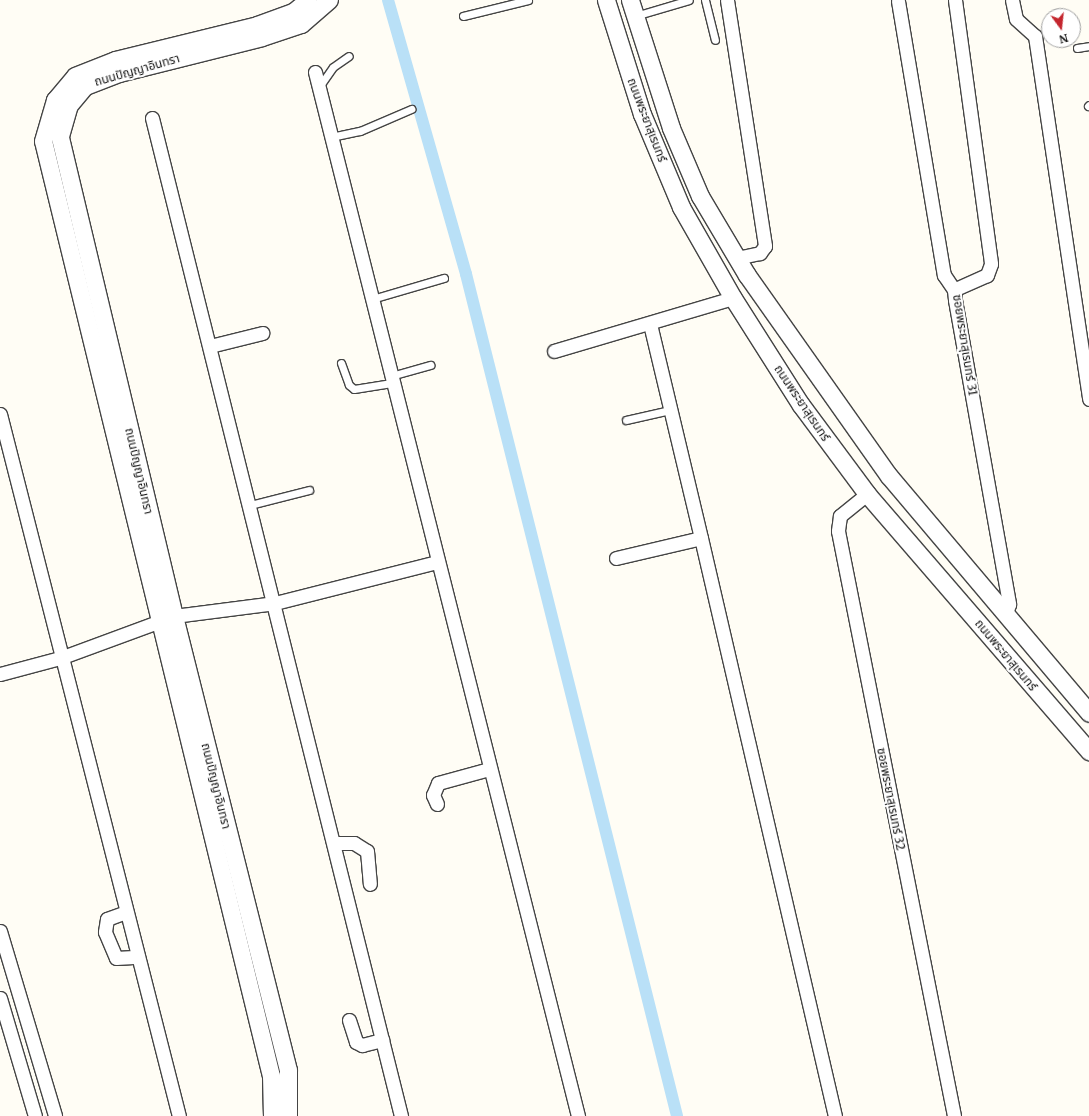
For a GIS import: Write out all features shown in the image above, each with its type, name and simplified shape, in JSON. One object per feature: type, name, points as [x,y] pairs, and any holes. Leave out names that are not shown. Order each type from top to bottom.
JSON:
[{"type":"street","name":"ถนนปัญญาอินทรา","points":[[288,1116],[288,1070],[167,619],[43,141],[46,120],[55,100],[75,76],[94,66],[257,25],[293,12],[308,0]]},
{"type":"street","name":"ถนนปัญญาอินทรา","points":[[272,1116],[272,1076],[167,619],[60,136],[62,121],[69,105],[85,86],[100,79],[262,37],[301,24],[329,0]]},
{"type":"street","name":"ถนนพระยาสุเรนทร์","points":[[606,0],[642,114],[681,207],[733,298],[801,405],[867,494],[1088,746]]},
{"type":"street","points":[[727,0],[764,246],[760,253],[737,258]]},
{"type":"street","name":"ซอยพระยาสุเรนทร์ 31","points":[[955,0],[991,264],[987,275],[954,290],[1009,604],[1006,614]]},
{"type":"street","points":[[1012,0],[1016,19],[1035,36],[1089,399]]},
{"type":"street","points":[[898,1],[944,275],[954,290]]},
{"type":"street","name":"ถนนพระยาสุเรนทร์","points":[[632,8],[671,128],[700,196],[737,258],[889,476],[1089,713]]},
{"type":"street","points":[[315,72],[437,562],[578,1116]]},
{"type":"street","points":[[152,118],[275,603],[401,1116]]},
{"type":"street","points":[[554,351],[650,324],[733,298]]},
{"type":"street","points":[[650,324],[701,538],[834,1116]]},
{"type":"street","points":[[210,346],[262,333]]},
{"type":"street","points":[[0,414],[60,658],[179,1116]]},
{"type":"street","name":"ซอยพระยาสุเรนทร์ 32","points":[[867,494],[840,516],[838,530],[954,1116]]},
{"type":"street","points":[[616,558],[701,538]]},
{"type":"street","points":[[0,674],[60,658],[167,619],[275,603],[437,562]]},
{"type":"street","points":[[437,804],[433,795],[438,783],[489,768]]},
{"type":"street","points":[[334,843],[354,843],[368,851],[370,884]]},
{"type":"street","points":[[126,912],[107,919],[105,932],[116,958],[138,957]]},
{"type":"street","points":[[0,931],[55,1116]]},
{"type":"street","points":[[0,998],[35,1116]]},
{"type":"street","points":[[349,1020],[356,1042],[362,1045],[382,1040]]},
{"type":"lane","points":[[463,16],[528,0]]},
{"type":"lane","points":[[632,8],[689,0]]},
{"type":"lane","points":[[705,0],[715,40]]},
{"type":"lane","points":[[319,88],[333,67],[349,56]]},
{"type":"lane","points":[[331,137],[360,131],[411,109]]},
{"type":"lane","points":[[372,300],[444,278]]},
{"type":"lane","points":[[341,363],[349,385],[354,389],[392,379],[430,365]]},
{"type":"lane","points":[[626,420],[670,410]]},
{"type":"lane","points":[[250,505],[309,490]]},
{"type":"waterway","points":[[388,0],[466,274],[677,1116]]}]
